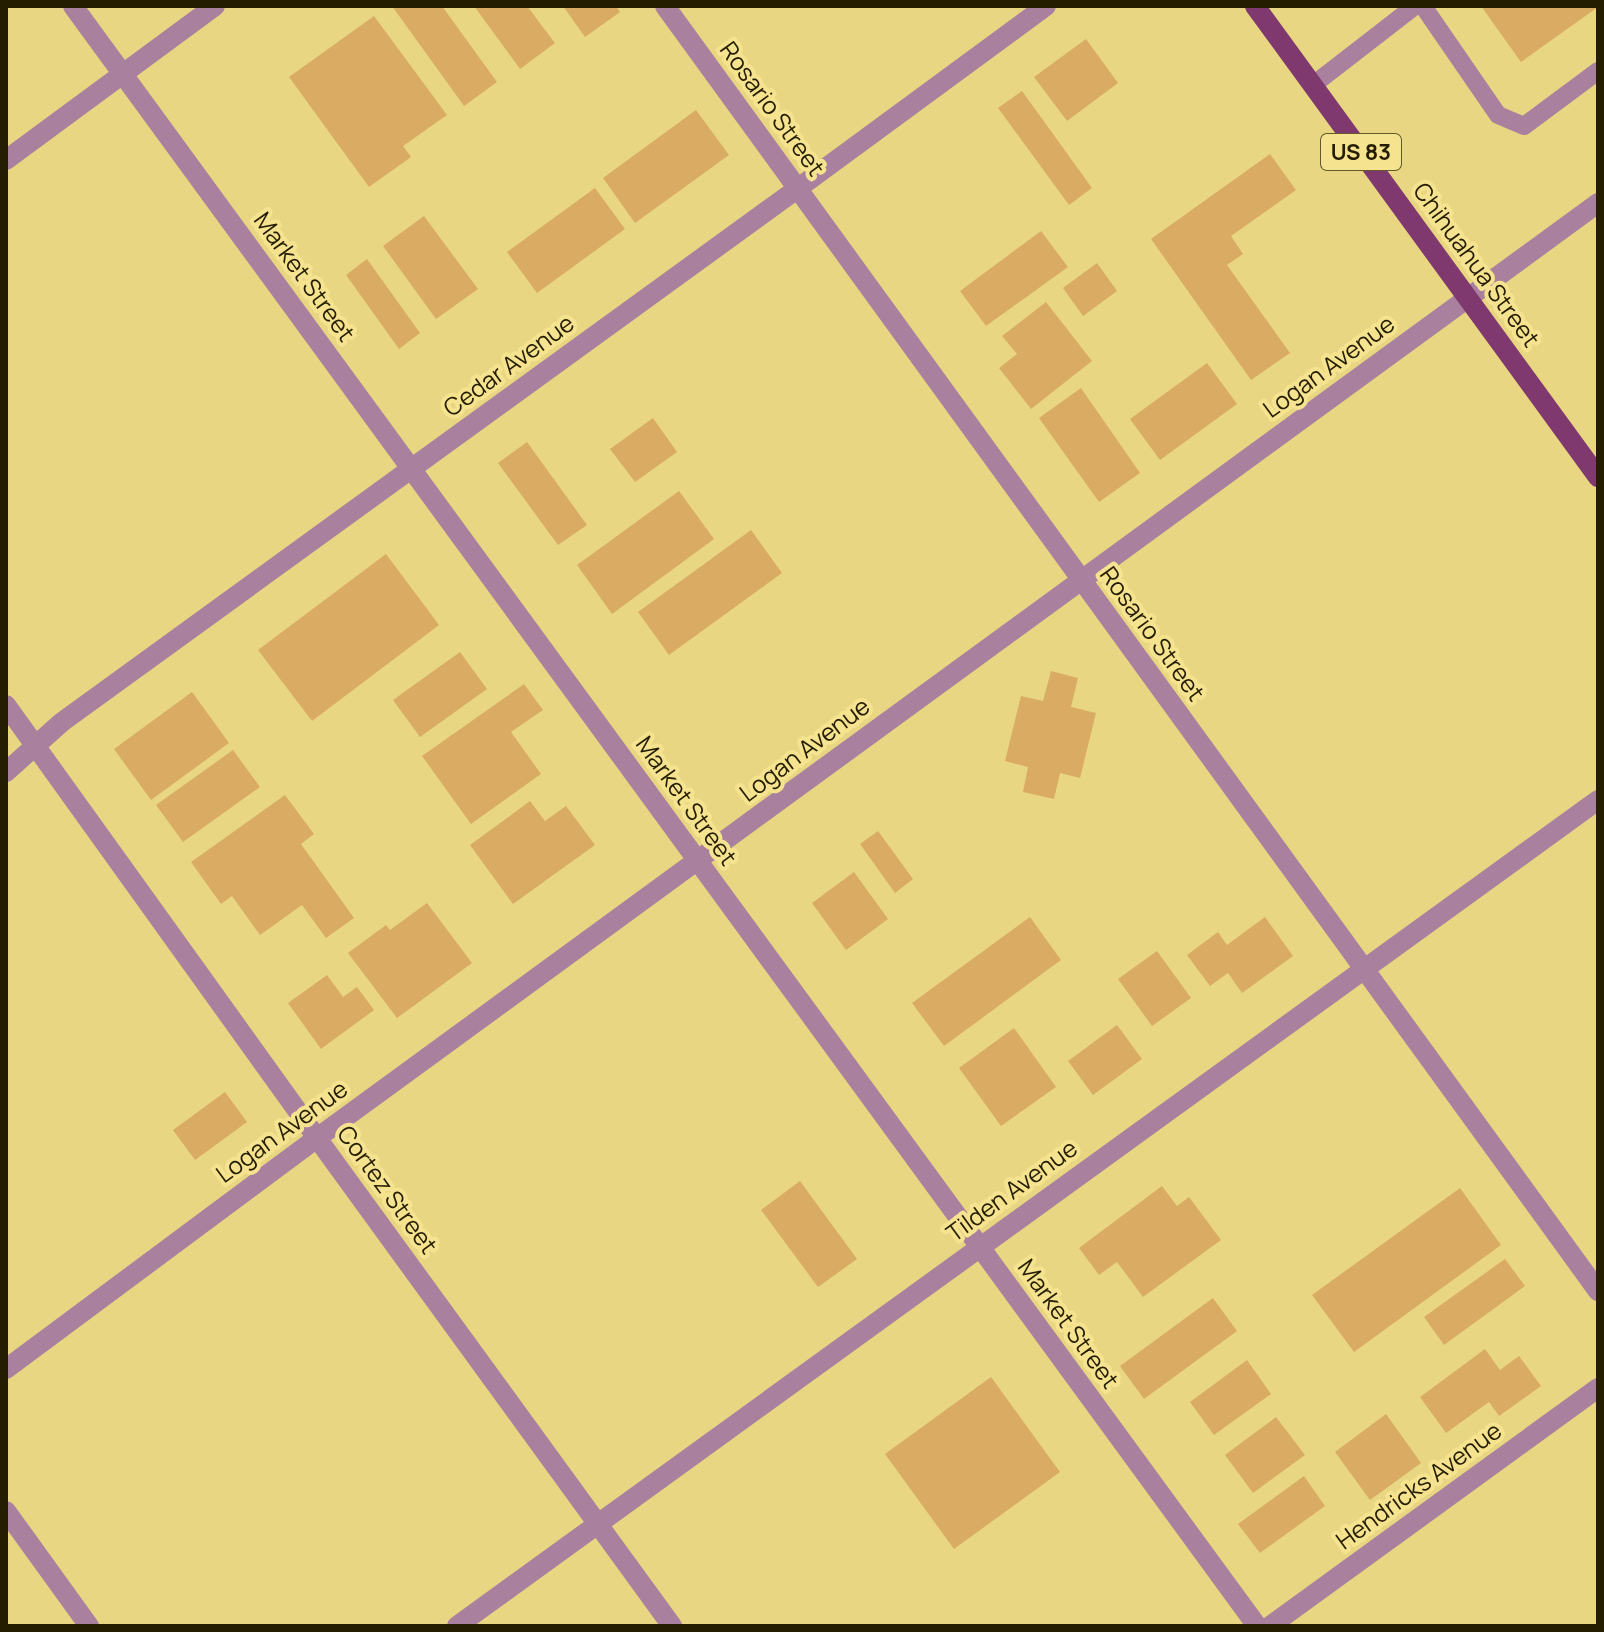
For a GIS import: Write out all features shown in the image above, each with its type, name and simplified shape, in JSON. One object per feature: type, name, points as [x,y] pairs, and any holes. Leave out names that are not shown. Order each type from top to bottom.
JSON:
[{"type":"main road","name":"Chihuahua Street","points":[[1255,6],[1598,477]]},
{"type":"street","name":"Market Street","points":[[73,6],[1257,1626]]},
{"type":"street","points":[[6,160],[215,6]]},
{"type":"street","name":"Rosario Street","points":[[665,6],[1598,1291]]},
{"type":"street","name":"Cedar Avenue","points":[[6,772],[62,722],[1046,6]]},
{"type":"street","name":"Logan Avenue","points":[[6,1369],[1080,579],[1598,203]]},
{"type":"street","name":"Cortez Street","points":[[6,705],[672,1626]]},
{"type":"street","name":"Tilden Avenue","points":[[457,1626],[1598,800]]},
{"type":"street","name":"Hendricks Avenue","points":[[1270,1626],[1598,1388]]},
{"type":"street","points":[[6,1511],[89,1626]]},
{"type":"lane","points":[[1313,85],[1415,6]]},
{"type":"lane","points":[[1423,6],[1498,115],[1524,126],[1598,71]]},
{"type":"building","points":[[392,6],[442,6],[497,82],[464,106]]},
{"type":"building","points":[[474,6],[527,6],[555,43],[520,69]]},
{"type":"building","points":[[563,6],[616,6],[620,12],[585,37]]},
{"type":"building","points":[[1481,6],[1598,6],[1598,7],[1521,62]]},
{"type":"building","points":[[374,16],[447,115],[403,146],[411,157],[369,187],[289,77]]},
{"type":"building","points":[[1086,39],[1118,83],[1067,121],[1034,77]]},
{"type":"building","points":[[1022,91],[1092,188],[1069,205],[998,108]]},
{"type":"building","points":[[696,110],[729,155],[635,223],[603,178]]},
{"type":"building","points":[[1270,154],[1296,190],[1231,236],[1243,254],[1227,265],[1290,353],[1251,380],[1151,239]]},
{"type":"building","points":[[595,188],[625,229],[537,293],[507,252]]},
{"type":"building","points":[[424,216],[478,289],[436,319],[383,246]]},
{"type":"building","points":[[1041,231],[1068,267],[986,326],[960,291]]},
{"type":"building","points":[[367,259],[420,333],[399,349],[346,275]]},
{"type":"building","points":[[1097,263],[1117,291],[1083,316],[1063,288]]},
{"type":"building","points":[[1046,302],[1092,361],[1031,409],[999,368],[1017,354],[1002,336]]},
{"type":"building","points":[[1207,363],[1237,404],[1160,460],[1130,419]]},
{"type":"building","points":[[1081,388],[1140,473],[1099,502],[1039,418]]},
{"type":"building","points":[[653,418],[677,452],[635,482],[610,449]]},
{"type":"building","points":[[527,442],[587,525],[558,545],[498,463]]},
{"type":"building","points":[[679,491],[714,539],[612,614],[577,565]]},
{"type":"building","points":[[751,530],[782,573],[669,655],[638,612]]},
{"type":"building","points":[[386,554],[439,625],[312,721],[258,650]]},
{"type":"building","points":[[460,652],[487,689],[420,737],[393,700]]},
{"type":"building","points":[[1051,671],[1078,678],[1071,707],[1096,713],[1080,778],[1060,773],[1054,799],[1023,792],[1028,767],[1005,761],[1021,696],[1043,701]]},
{"type":"building","points":[[524,684],[543,710],[511,732],[541,774],[471,824],[422,756]]},
{"type":"building","points":[[192,692],[229,743],[151,800],[114,749]]},
{"type":"building","points":[[233,750],[260,787],[183,842],[156,805]]},
{"type":"building","points":[[285,795],[314,834],[301,844],[354,918],[326,938],[302,905],[260,935],[232,896],[221,904],[191,862]]},
{"type":"building","points":[[530,801],[545,821],[566,806],[595,845],[513,904],[470,845]]},
{"type":"building","points":[[878,831],[913,879],[895,893],[860,844]]},
{"type":"building","points":[[854,872],[888,919],[846,950],[812,903]]},
{"type":"building","points":[[427,903],[472,963],[397,1018],[348,953],[386,925],[390,930]]},
{"type":"building","points":[[1030,917],[1061,960],[944,1046],[912,1003]]},
{"type":"building","points":[[1265,917],[1293,956],[1242,993],[1228,973],[1210,986],[1187,955],[1218,932],[1227,945]]},
{"type":"building","points":[[1157,951],[1191,998],[1152,1026],[1118,979]]},
{"type":"building","points":[[327,975],[343,997],[357,987],[374,1010],[321,1049],[288,1003]]},
{"type":"building","points":[[1117,1025],[1142,1059],[1093,1095],[1068,1061]]},
{"type":"building","points":[[1014,1028],[1056,1087],[1001,1126],[959,1068]]},
{"type":"building","points":[[225,1092],[247,1122],[195,1160],[173,1130]]},
{"type":"building","points":[[800,1181],[857,1259],[818,1287],[761,1210]]},
{"type":"building","points":[[1162,1186],[1177,1206],[1189,1197],[1221,1240],[1143,1297],[1117,1262],[1099,1275],[1079,1248]]},
{"type":"building","points":[[1460,1188],[1501,1245],[1354,1352],[1312,1295]]},
{"type":"building","points":[[1505,1259],[1525,1286],[1444,1345],[1424,1317]]},
{"type":"building","points":[[1213,1298],[1237,1331],[1144,1399],[1120,1366]]},
{"type":"building","points":[[1485,1349],[1500,1370],[1519,1356],[1541,1386],[1499,1416],[1489,1402],[1446,1433],[1420,1397]]},
{"type":"building","points":[[1247,1360],[1271,1394],[1214,1435],[1190,1402]]},
{"type":"building","points":[[991,1377],[1060,1472],[954,1549],[885,1454]]},
{"type":"building","points":[[1386,1414],[1421,1463],[1370,1500],[1335,1452]]},
{"type":"building","points":[[1276,1417],[1305,1455],[1253,1493],[1225,1455]]},
{"type":"building","points":[[1304,1476],[1325,1506],[1260,1553],[1238,1524]]}]
